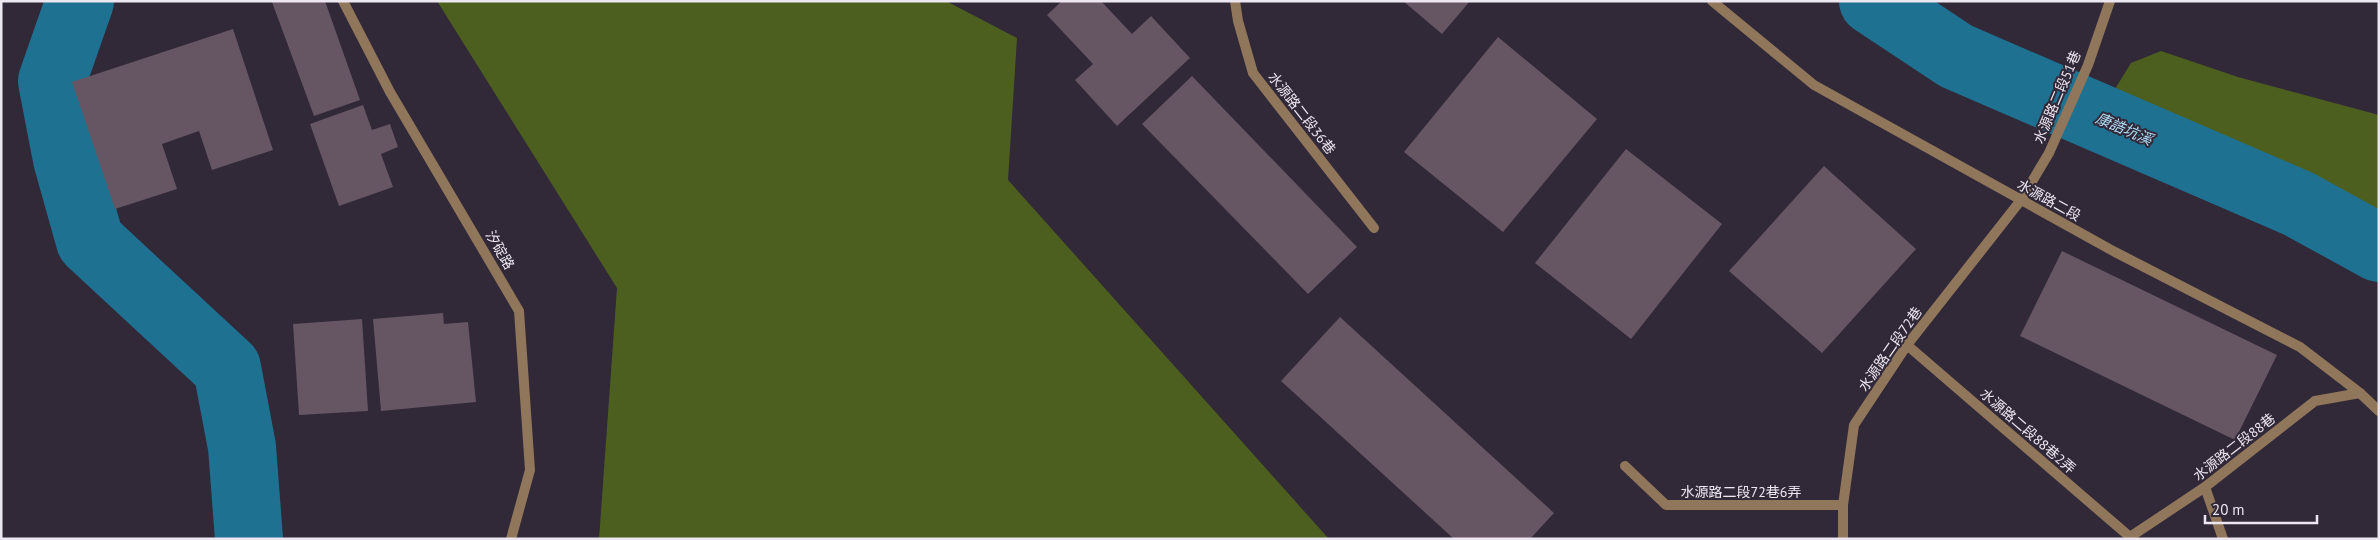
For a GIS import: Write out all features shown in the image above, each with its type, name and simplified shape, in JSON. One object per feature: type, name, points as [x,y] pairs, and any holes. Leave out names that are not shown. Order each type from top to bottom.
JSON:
[{"type":"street","name":"汐碇路","points":[[343,1],[390,92],[519,311],[530,470],[510,539]]},
{"type":"street","name":"水源路二段36巷","points":[[1235,1],[1238,21],[1253,73],[1374,228]]},
{"type":"street","name":"水源路二段","points":[[1712,1],[1814,85],[2116,252],[2300,347],[2360,393],[2379,411]]},
{"type":"street","name":"水源路二段51巷","points":[[2021,200],[2049,153],[2088,65],[2110,1]]},
{"type":"street","name":"水源路二段72巷","points":[[1843,539],[1843,506],[1854,425],[1907,345],[2021,200]]},
{"type":"street","name":"水源路二段88巷2弄","points":[[1907,345],[2130,537]]},
{"type":"street","name":"水源路二段88巷","points":[[2130,537],[2205,488],[2315,401],[2360,393]]},
{"type":"street","name":"水源路二段72巷6弄","points":[[1625,466],[1666,506],[1843,506]]},
{"type":"street","points":[[2205,488],[2223,539]]},
{"type":"green space","points":[[437,1],[946,1],[1017,38],[1008,180],[1329,539],[599,539],[617,288]]},
{"type":"green space","points":[[2161,51],[2238,77],[2379,115],[2379,221],[2149,115],[2115,89],[2131,63]]},
{"type":"building","points":[[325,1],[360,100],[314,116],[272,2]]},
{"type":"building","points":[[1062,1],[1101,1],[1132,34],[1151,16],[1190,58],[1117,126],[1075,80],[1093,64],[1047,15]]},
{"type":"building","points":[[1403,1],[1470,1],[1442,34]]},
{"type":"building","points":[[233,29],[273,150],[212,170],[199,131],[162,144],[177,189],[115,209],[72,82]]},
{"type":"building","points":[[1498,37],[1597,119],[1503,232],[1404,152]]},
{"type":"building","points":[[1192,76],[1357,247],[1308,294],[1142,124]]},
{"type":"building","points":[[363,105],[372,130],[390,124],[398,147],[381,154],[393,187],[339,206],[310,124]]},
{"type":"building","points":[[1626,149],[1722,224],[1631,339],[1535,263]]},
{"type":"building","points":[[1824,166],[1916,249],[1822,353],[1729,271]]},
{"type":"building","points":[[2062,251],[2277,355],[2235,440],[2020,336]]},
{"type":"building","points":[[443,313],[444,324],[468,322],[476,402],[381,411],[373,319]]},
{"type":"building","points":[[1340,317],[1554,513],[1530,539],[1454,539],[1281,381]]},
{"type":"building","points":[[362,319],[368,411],[299,415],[293,324]]},
{"type":"waterway","points":[[80,1],[52,81],[67,159],[90,241],[227,368],[242,447],[249,539]]},
{"type":"waterway","name":"康誥坑溪","points":[[1873,1],[1956,56],[2299,204],[2379,248]]}]
